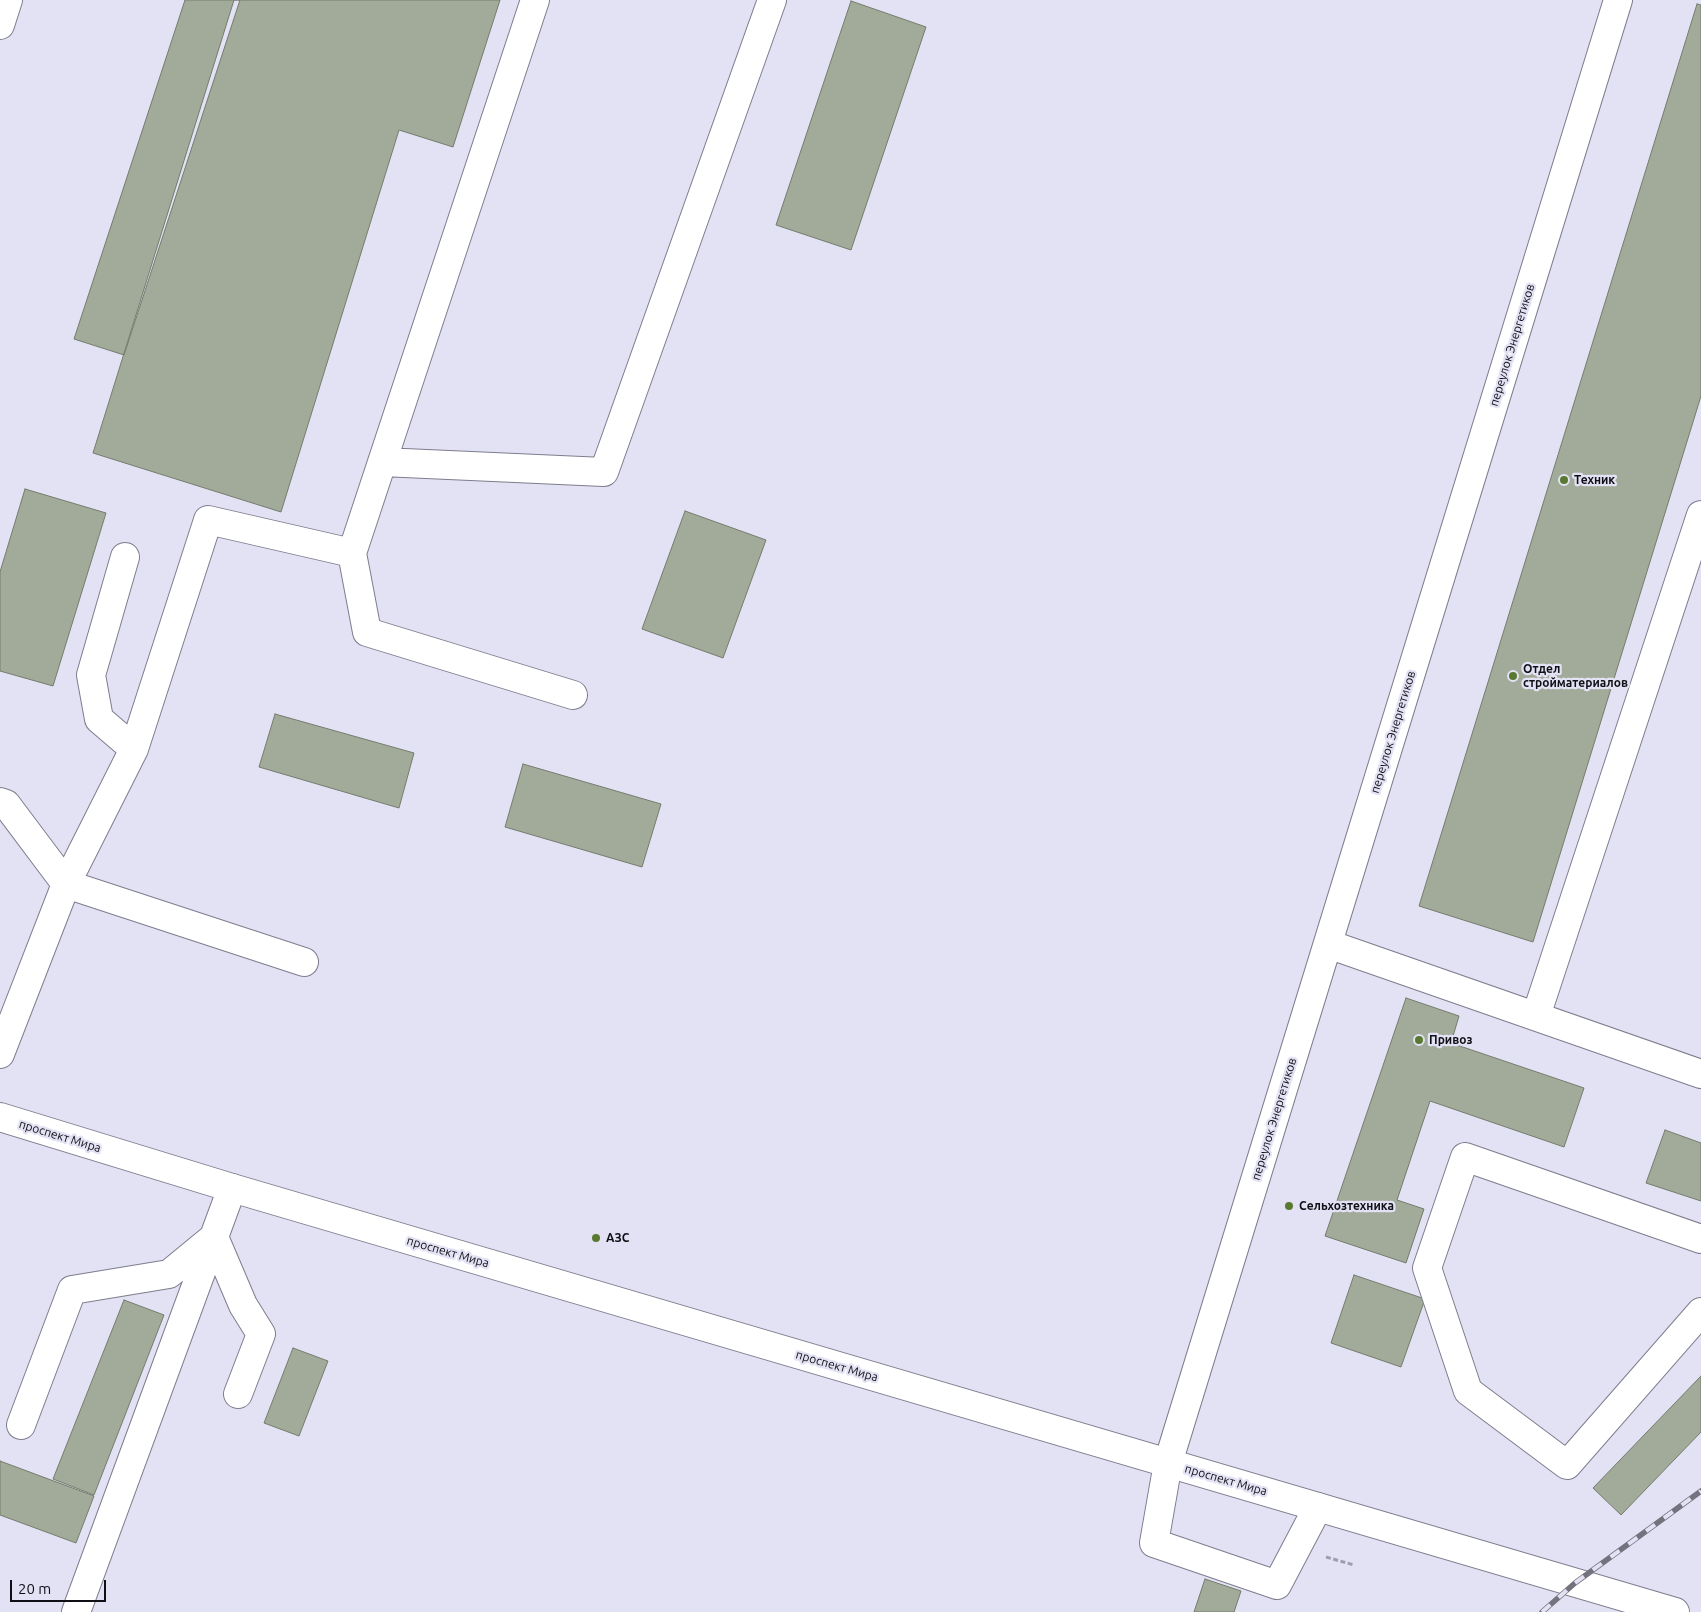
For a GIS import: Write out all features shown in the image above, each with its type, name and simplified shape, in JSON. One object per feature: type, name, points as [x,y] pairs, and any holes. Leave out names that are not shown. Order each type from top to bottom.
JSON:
[{"type":"main road","points":[[0,25],[8,0]]},
{"type":"main road","points":[[535,0],[352,553],[368,632],[573,695]]},
{"type":"main road","points":[[382,462],[604,472],[772,0]]},
{"type":"main road","name":"переулок Энергетиков","points":[[1318,1507],[1277,1585],[1154,1544],[1168,1463],[1618,0]]},
{"type":"main road","points":[[1536,1016],[1701,515]]},
{"type":"main road","points":[[0,1054],[66,884],[134,750],[208,520],[352,553]]},
{"type":"main road","points":[[125,557],[91,675],[99,719],[134,750]]},
{"type":"main road","points":[[0,802],[6,804],[66,884],[304,962]]},
{"type":"main road","points":[[1328,944],[1701,1074]]},
{"type":"main road","name":"проспект Мира","points":[[0,1117],[232,1188],[1675,1612]]},
{"type":"main road","points":[[1701,1239],[1465,1157],[1427,1268],[1468,1391],[1567,1465],[1701,1312]]},
{"type":"main road","points":[[76,1612],[232,1188]]},
{"type":"main road","points":[[214,1237],[243,1304],[261,1334],[238,1394]]},
{"type":"main road","points":[[21,1425],[72,1290],[169,1274],[214,1237]]},
{"type":"building","points":[[185,0],[240,0],[124,355],[74,339]]},
{"type":"building","points":[[234,0],[500,0],[453,147],[399,130],[281,512],[93,453]]},
{"type":"building","points":[[851,1],[926,27],[851,250],[776,225]]},
{"type":"building","points":[[1697,4],[1701,5],[1701,396],[1533,942],[1419,906]]},
{"type":"building","points":[[25,489],[106,513],[53,686],[0,671],[0,572]]},
{"type":"building","points":[[685,511],[766,540],[723,658],[642,629]]},
{"type":"building","points":[[275,714],[414,753],[399,808],[259,767]]},
{"type":"building","points":[[523,764],[661,804],[642,867],[505,827]]},
{"type":"building","points":[[1406,998],[1459,1016],[1451,1043],[1584,1088],[1564,1147],[1430,1101],[1397,1200],[1424,1209],[1406,1263],[1325,1236]]},
{"type":"building","points":[[1665,1130],[1701,1143],[1701,1201],[1646,1183]]},
{"type":"building","points":[[1354,1275],[1425,1299],[1401,1367],[1331,1343]]},
{"type":"building","points":[[124,1300],[164,1315],[94,1495],[53,1479]]},
{"type":"building","points":[[293,1348],[328,1361],[299,1436],[264,1423]]},
{"type":"building","points":[[1701,1376],[1701,1432],[1621,1515],[1593,1488]]},
{"type":"building","points":[[0,1461],[94,1496],[76,1543],[0,1515]]},
{"type":"building","points":[[1205,1579],[1241,1591],[1234,1612],[1194,1612]]},
{"type":"railway","points":[[1542,1612],[1575,1583],[1701,1491]]},
{"type":"place","name":"Техник","points":[[1564,480]]},
{"type":"place","name":"Отдел стройматериалов","points":[[1513,676]]},
{"type":"place","name":"Привоз","points":[[1419,1040]]},
{"type":"place","name":"Сельхозтехника","points":[[1289,1206]]},
{"type":"place","name":"АЗС","points":[[596,1238]]}]
